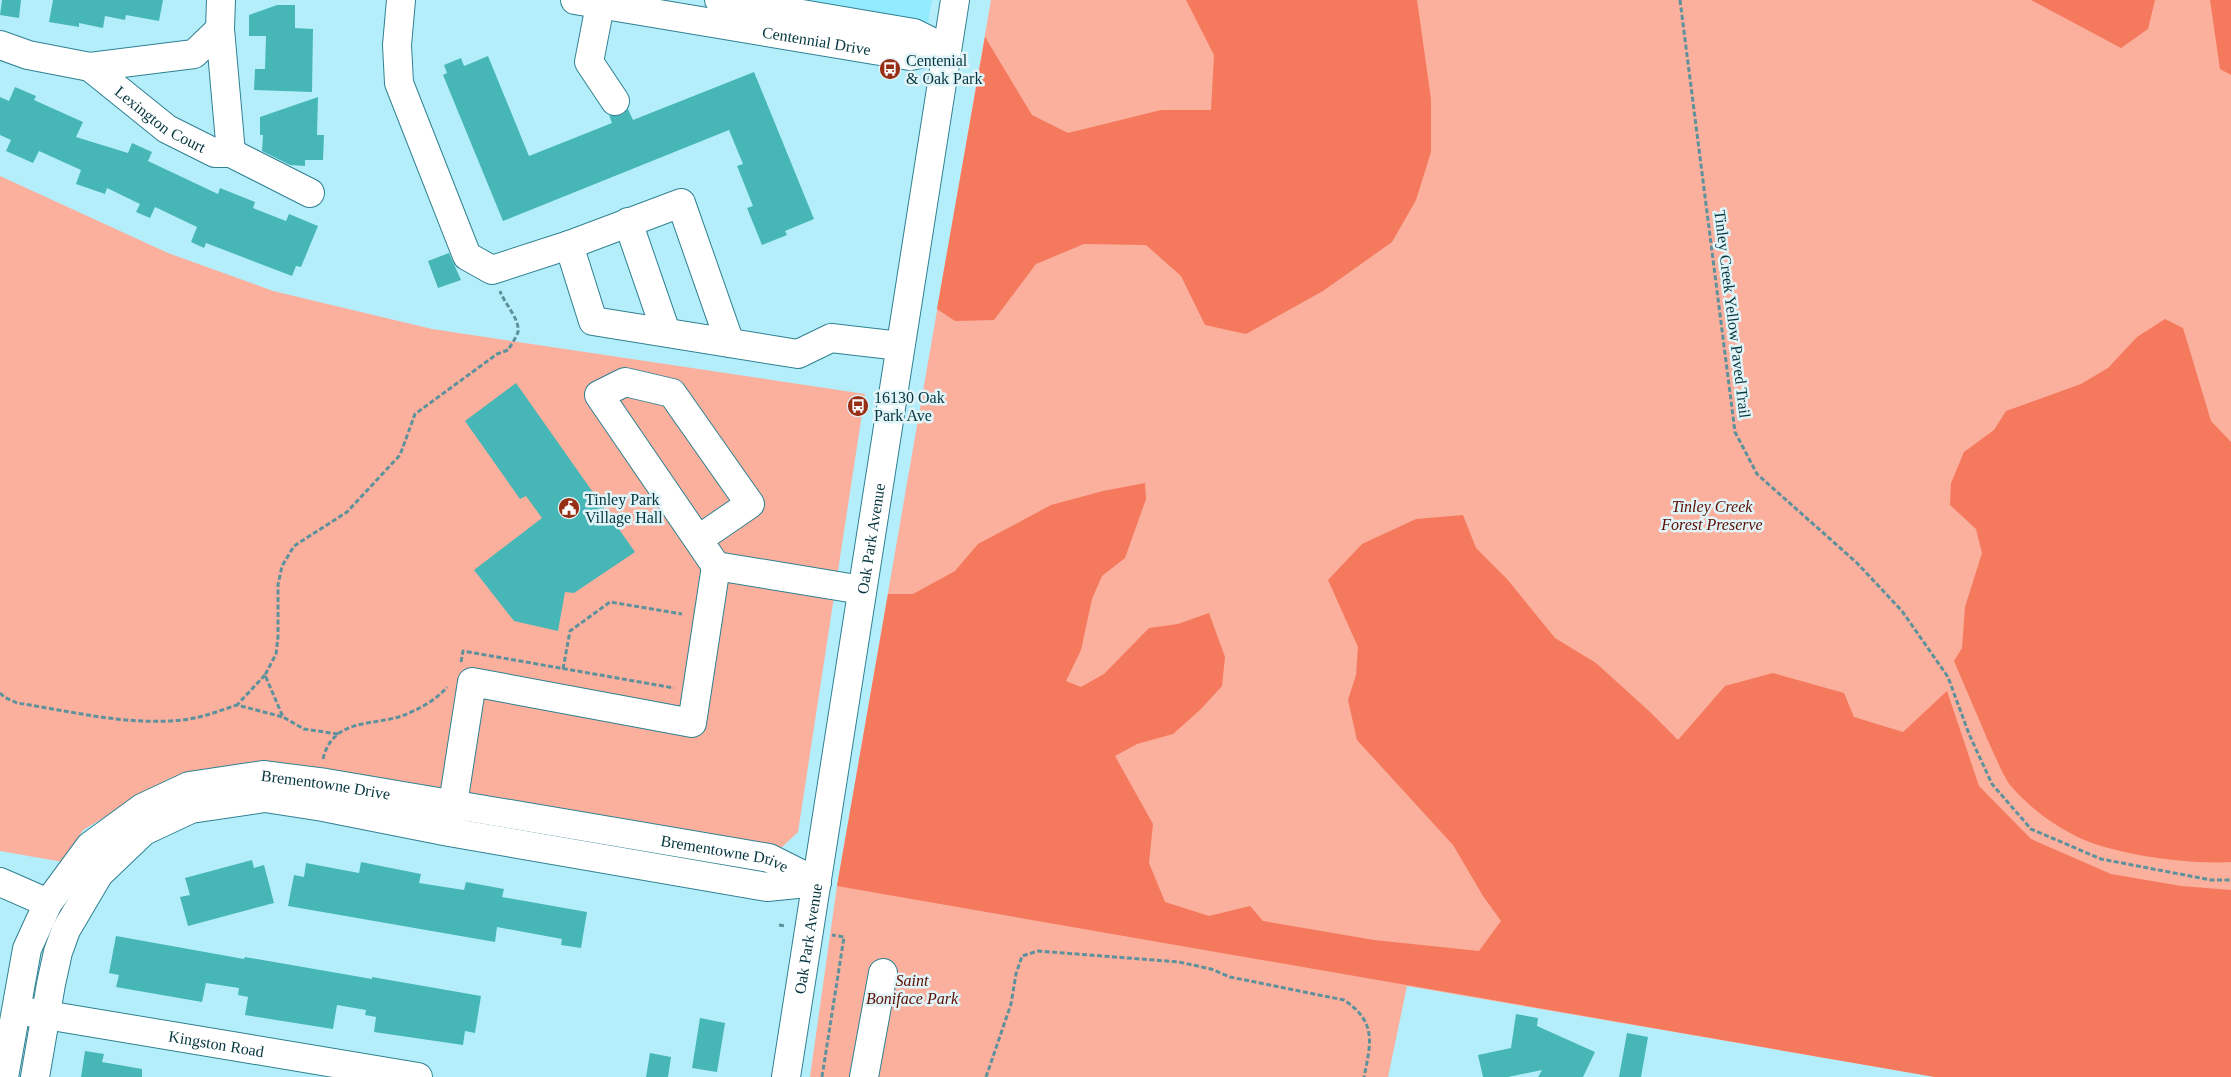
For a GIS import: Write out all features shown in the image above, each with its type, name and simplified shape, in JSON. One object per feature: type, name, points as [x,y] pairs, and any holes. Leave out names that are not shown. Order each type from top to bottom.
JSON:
[{"type":"street","name":"Lexington Court","points":[[90,68],[167,129],[215,153],[231,153],[220,29],[221,0]]},
{"type":"street","points":[[401,0],[397,45],[399,83],[467,256],[492,270],[568,245],[681,203],[730,342]]},
{"type":"street","name":"Oak Park Avenue","points":[[786,1077],[954,0]]},
{"type":"street","points":[[592,2],[590,62],[615,101]]},
{"type":"street","name":"Centennial Drive","points":[[592,2],[731,7],[914,33],[946,49]]},
{"type":"street","name":"Lexington Court","points":[[0,44],[28,55],[90,68],[194,54],[220,29]]},
{"type":"street","points":[[231,153],[310,193]]},
{"type":"street","points":[[628,222],[666,332]]},
{"type":"street","points":[[568,245],[593,321],[798,354],[831,338],[900,346]]},
{"type":"street","points":[[449,832],[472,682],[692,723],[716,566],[698,540],[638,451],[599,395],[625,382],[672,393],[750,504],[698,540]]},
{"type":"street","points":[[716,566],[862,590]]},
{"type":"street","name":"Brementowne Drive","points":[[4,1077],[15,1010],[28,949],[48,903],[90,846],[142,808],[189,786],[263,775],[449,832],[767,887],[817,882]]},
{"type":"street","name":"Brementowne Drive","points":[[35,1077],[58,952],[66,930],[99,874],[144,831],[191,809],[265,798],[325,795],[452,806],[769,858],[817,882]]},
{"type":"street","points":[[0,882],[48,903]]},
{"type":"street","points":[[864,1077],[884,974]]},
{"type":"street","name":"Kingston Road","points":[[15,1010],[286,1066],[418,1077]]},
{"type":"path","name":"Tinley Creek Yellow Paved Trail","points":[[1680,0],[1735,432],[1757,474],[1857,563],[1902,611],[1948,676],[1969,734],[1992,784],[2031,829],[2101,859],[2211,880],[2231,880]]},
{"type":"path","points":[[0,692],[4,697],[17,703],[112,717],[159,721],[183,720],[237,705],[265,676],[276,654],[278,637],[278,585],[282,566],[294,546],[347,512],[400,454],[415,414],[497,354],[508,350],[518,332],[517,322],[503,300]]},
{"type":"path","points":[[563,669],[570,631],[610,602],[682,614]]},
{"type":"path","points":[[265,676],[283,717]]},
{"type":"path","points":[[237,705],[283,717],[304,729],[338,734]]},
{"type":"path","points":[[822,1077],[844,937]]},
{"type":"path","points":[[986,1077],[1011,1004],[1016,974],[1022,956],[1038,951],[1179,962],[1211,969],[1230,977],[1344,1000],[1359,1010],[1367,1024],[1370,1037],[1364,1077]]},
{"type":"shaded area","points":[[808,0],[932,0],[928,22]]},
{"type":"shaded area","points":[[1186,0],[1417,0],[1431,99],[1431,152],[1416,200],[1392,242],[1323,291],[1246,334],[1205,325],[1181,276],[1146,245],[1084,244],[1036,264],[994,320],[955,321],[937,309],[985,37],[1032,115],[1068,133],[1161,110],[1211,110],[1214,55]]},
{"type":"shaded area","points":[[2031,0],[2155,0],[2148,29],[2121,48]]},
{"type":"shaded area","points":[[2210,0],[2231,0],[2231,75],[2220,69]]},
{"type":"shaded area","points":[[2165,319],[2183,328],[2211,421],[2231,442],[2231,862],[2172,860],[2149,857],[2106,847],[2072,834],[2047,818],[2031,806],[2007,780],[1954,661],[1962,648],[1965,607],[1982,553],[1976,529],[1950,505],[1951,483],[1964,452],[1994,430],[2006,411],[2081,384],[2108,368],[2137,337]]},
{"type":"shaded area","points":[[1145,483],[1146,499],[1125,558],[1102,576],[1092,599],[1081,650],[1066,681],[1081,687],[1104,674],[1149,628],[1178,624],[1209,613],[1225,657],[1222,686],[1201,709],[1173,734],[1137,744],[1115,756],[1153,824],[1149,863],[1165,902],[1209,916],[1250,906],[1263,921],[1374,940],[1479,951],[1501,921],[1483,896],[1453,845],[1357,740],[1348,700],[1356,675],[1358,647],[1328,580],[1362,544],[1416,519],[1463,515],[1476,548],[1507,579],[1555,638],[1596,663],[1678,740],[1725,686],[1773,673],[1844,693],[1854,717],[1903,732],[1947,691],[1979,786],[2031,839],[2111,874],[2181,886],[2231,890],[2231,1077],[1935,1077],[837,886],[888,594],[913,594],[955,571],[978,544],[1051,505],[1103,491]]},
{"type":"green space","name":"Tinley Creek Forest Preserve","points":[[991,0],[2231,0],[2231,1077],[1935,1077],[1407,986],[1388,1077],[810,1077],[837,886]]},
{"type":"green space","points":[[0,176],[168,253],[273,291],[432,329],[865,394],[798,832],[780,849],[269,765],[170,778],[83,830],[63,862],[0,851]]},
{"type":"building","points":[[2,0],[21,0],[19,18],[0,15]]},
{"type":"building","points":[[53,0],[163,0],[159,21],[126,15],[125,20],[105,16],[103,28],[79,23],[79,27],[49,22]]},
{"type":"building","points":[[277,5],[295,5],[295,28],[313,29],[312,92],[254,90],[255,69],[265,69],[266,36],[249,36],[249,15]]},
{"type":"building","points":[[488,56],[529,156],[612,123],[609,115],[623,114],[628,109],[633,120],[754,72],[814,219],[785,231],[787,235],[762,245],[747,208],[753,206],[737,166],[743,164],[729,130],[503,221],[443,75],[447,73],[444,65],[461,58],[464,66]]},
{"type":"building","points":[[15,87],[36,96],[34,100],[83,122],[76,137],[128,153],[132,143],[152,152],[148,161],[218,194],[220,188],[255,202],[253,208],[286,221],[289,214],[318,226],[301,267],[296,266],[292,276],[206,243],[204,248],[191,242],[197,227],[155,207],[150,218],[136,212],[140,204],[107,188],[105,194],[76,184],[81,170],[39,151],[33,163],[6,151],[11,140],[0,135],[0,97],[9,101]]},
{"type":"building","points":[[318,97],[317,135],[324,135],[323,160],[305,160],[305,166],[290,165],[262,151],[263,135],[260,135],[260,117]]},
{"type":"building","points":[[449,253],[461,280],[438,288],[428,261]]},
{"type":"building","name":"Tinley Park Village Hall","points":[[516,383],[635,552],[574,593],[565,592],[558,631],[514,621],[474,570],[542,518],[526,496],[520,499],[465,421]]},
{"type":"building","points":[[252,860],[254,868],[264,865],[274,903],[188,926],[180,897],[190,895],[185,878]]},
{"type":"building","points":[[361,862],[421,874],[419,883],[464,890],[466,882],[504,889],[502,897],[587,912],[581,948],[561,945],[562,939],[497,927],[495,942],[288,906],[294,875],[304,877],[306,863],[359,873]]},
{"type":"building","points":[[116,936],[244,959],[245,957],[481,996],[475,1033],[465,1031],[463,1045],[374,1032],[376,1017],[365,1015],[366,1010],[337,1005],[333,1029],[245,1015],[248,997],[238,995],[239,988],[206,983],[202,1002],[116,987],[119,975],[109,973]]},
{"type":"building","points":[[1516,1014],[1538,1018],[1537,1026],[1595,1052],[1583,1077],[1538,1077],[1542,1070],[1508,1077],[1483,1077],[1478,1055],[1511,1048]]},
{"type":"building","points":[[700,1018],[725,1023],[717,1072],[692,1068]]},
{"type":"building","points":[[1627,1033],[1648,1037],[1641,1077],[1619,1077]]},
{"type":"building","points":[[85,1051],[104,1054],[102,1062],[142,1069],[142,1077],[81,1077]]},
{"type":"building","points":[[650,1053],[671,1057],[668,1077],[646,1077]]},
{"type":"place","name":"Centenial & Oak Park","points":[[890,69]]},
{"type":"place","name":"16130 Oak Park Ave","points":[[858,406]]},
{"type":"place","name":"Tinley Park Village Hall","points":[[569,508]]},
{"type":"park label","name":"Saint Boniface Park","points":[[912,989]]}]
